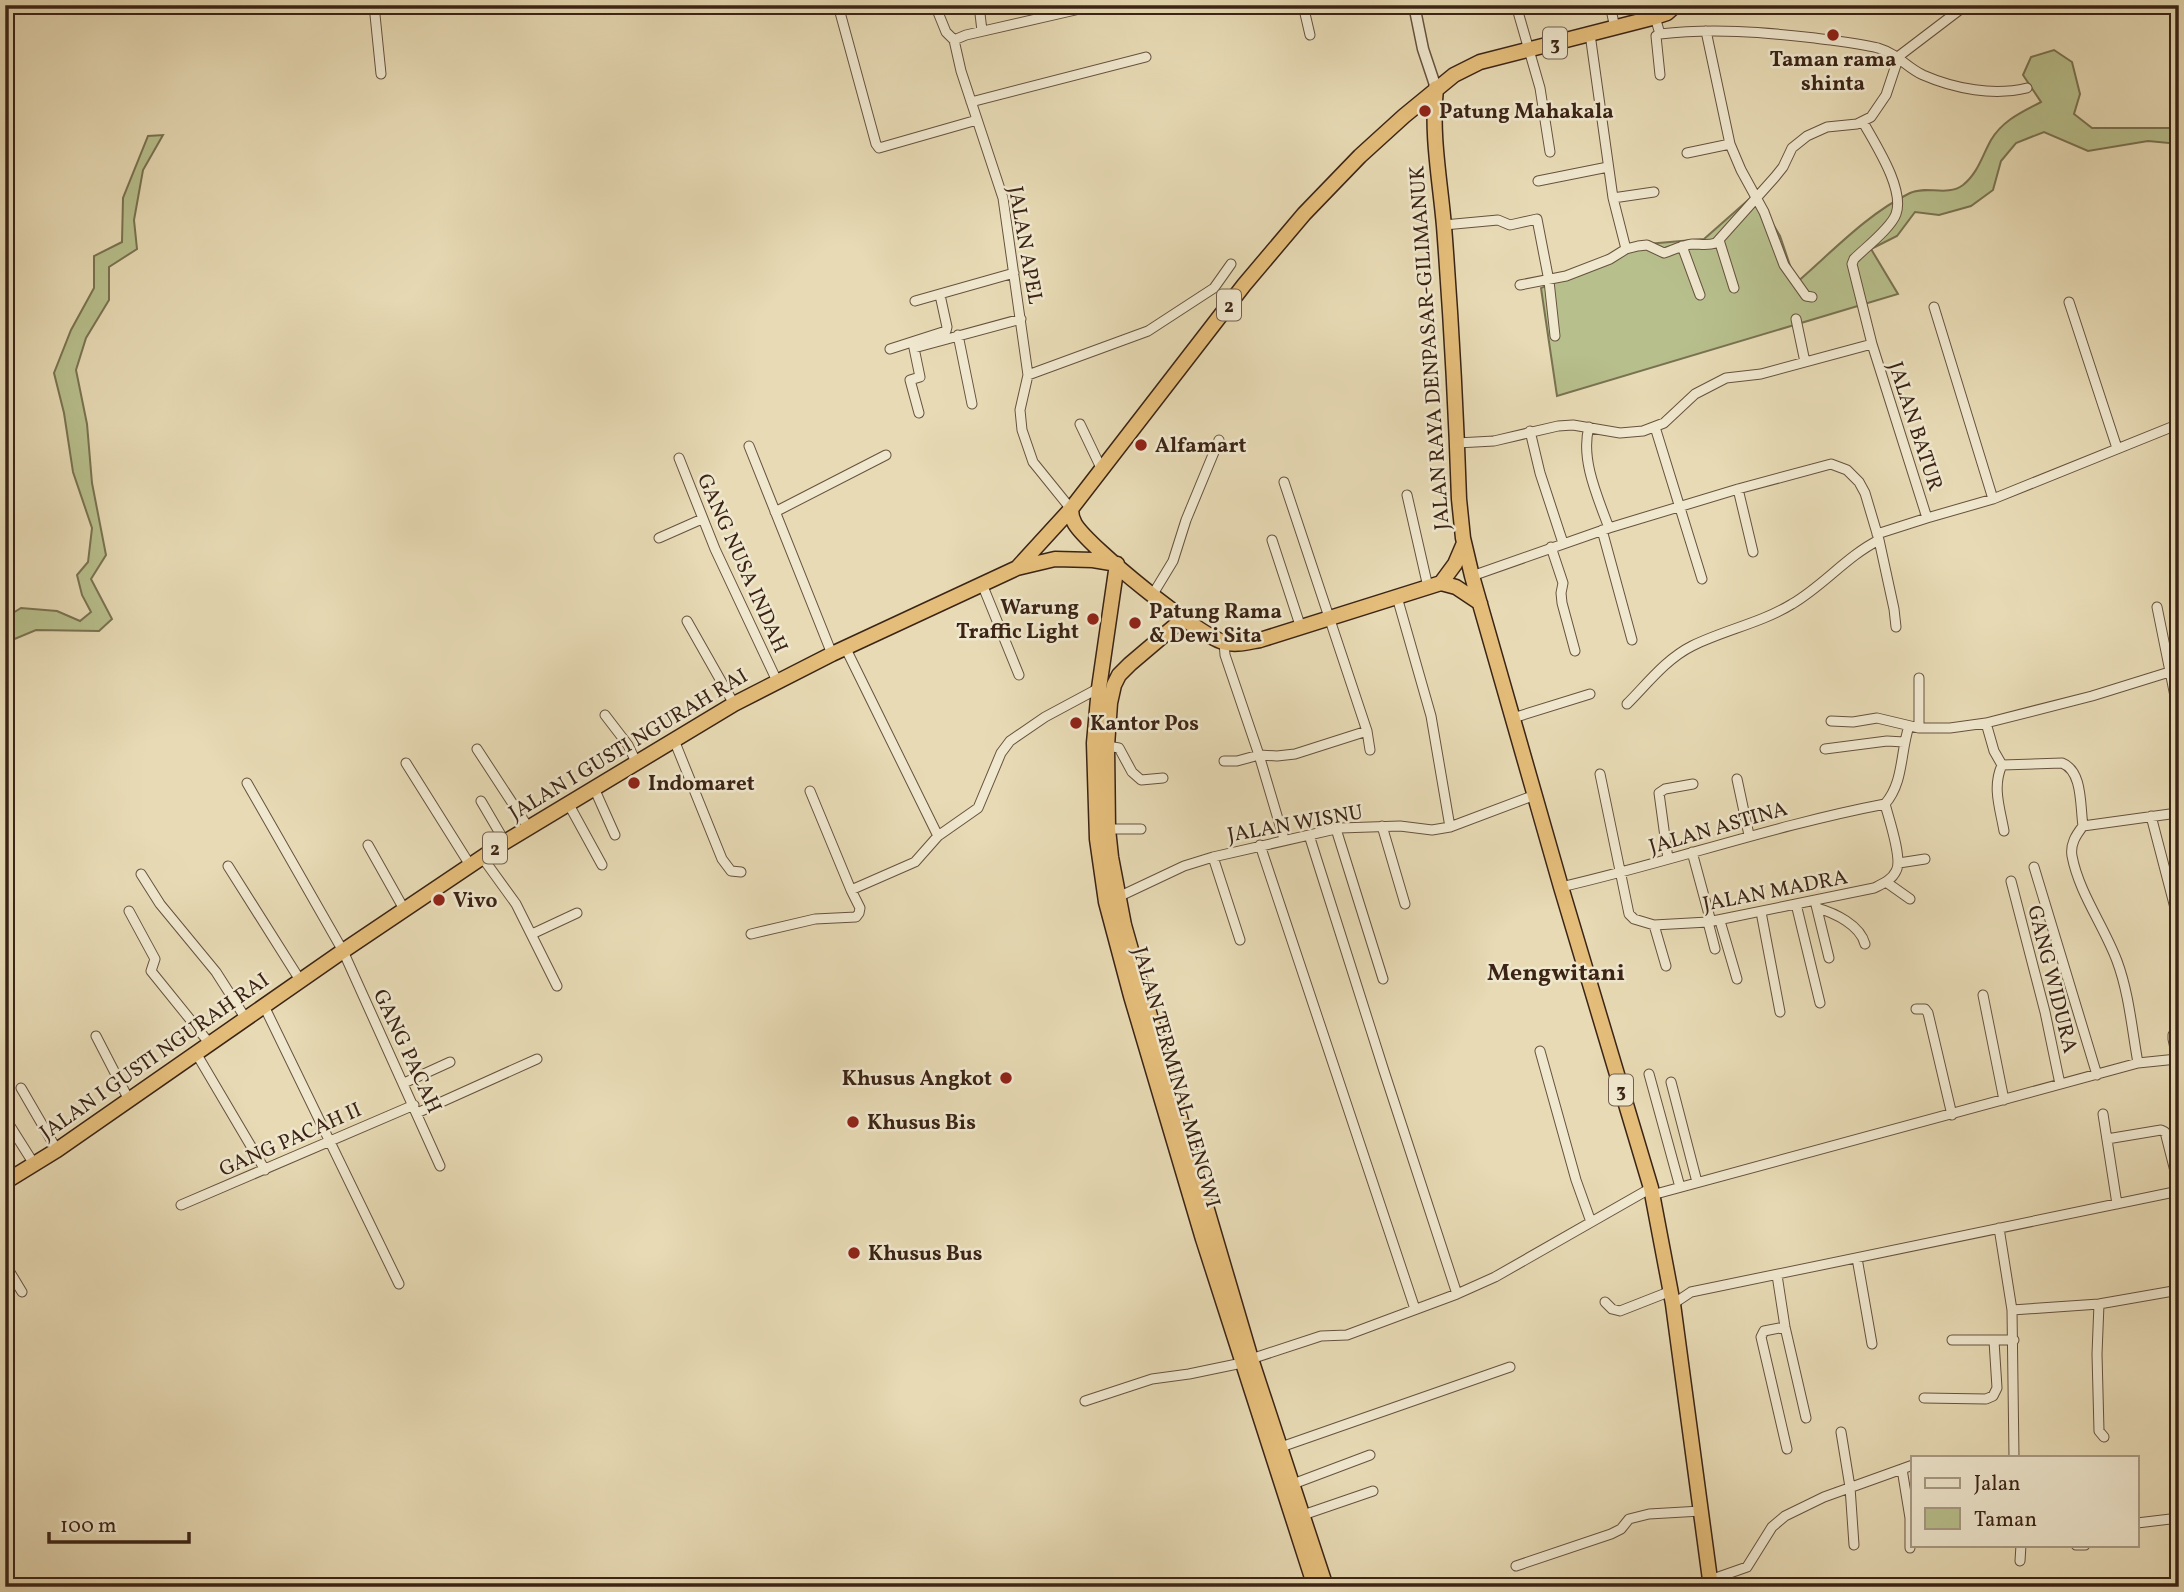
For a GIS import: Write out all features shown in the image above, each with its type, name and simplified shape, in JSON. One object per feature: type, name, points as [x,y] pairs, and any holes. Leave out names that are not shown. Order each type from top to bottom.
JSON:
[{"type":"highway","name":"3","points":[[1404,116],[1436,88],[1467,67],[1615,28],[1676,5]]},
{"type":"highway","name":"JALAN RAYA DENPASAR-GILIMANUK","points":[[1436,88],[1435,141],[1444,225],[1459,499],[1464,543],[1561,887],[1652,1191],[1671,1293],[1711,1583]]},
{"type":"highway","points":[[1404,116],[1415,117],[1424,122],[1432,130],[1435,141]]},
{"type":"highway","name":"2","points":[[1017,568],[1071,509],[1244,285],[1304,214],[1360,156],[1404,116]]},
{"type":"highway","points":[[1071,509],[1073,521],[1083,534],[1117,564],[1183,619],[1224,642],[1244,643],[1301,628],[1392,595],[1435,585],[1462,590],[1480,603]]},
{"type":"highway","points":[[1435,585],[1455,564],[1464,543]]},
{"type":"highway","name":"2","points":[[1017,568],[1055,559],[1117,564]]},
{"type":"highway","name":"JALAN TERMINAL MENGWI","points":[[1117,564],[1099,688],[1097,839],[1203,1239],[1280,1447],[1326,1587]]},
{"type":"highway","name":"JALAN I GUSTI NGURAH RAI","points":[[5,1182],[57,1150],[342,951],[528,827],[777,681],[1017,568]]},
{"type":"highway","name":"JALAN TERMINAL MENGWI","points":[[1112,900],[1100,745],[1110,703],[1119,674],[1183,619]]},
{"type":"highway","name":"JALAN TERMINAL MENGWI","points":[[1246,1361],[1315,1587]]},
{"type":"street","points":[[374,5],[382,74]]},
{"type":"street","points":[[838,5],[879,148],[977,120]]},
{"type":"street","name":"JALAN APEL","points":[[935,5],[946,32],[954,40],[971,102],[1003,198],[1028,375],[1020,410],[1023,435],[1033,462],[1071,509]]},
{"type":"street","points":[[979,5],[982,31]]},
{"type":"street","points":[[954,40],[1067,9],[1097,5]]},
{"type":"street","points":[[1303,5],[1310,35]]},
{"type":"street","points":[[1414,5],[1436,88]]},
{"type":"street","points":[[1516,5],[1540,88],[1550,152]]},
{"type":"street","points":[[1610,5],[1615,28]]},
{"type":"street","points":[[1520,285],[1549,281],[1610,260],[1626,249],[1647,245],[1661,253],[1682,246],[1709,245],[1719,240],[1783,167],[1791,148],[1797,142],[1827,127],[1863,122],[1881,105],[1899,57],[1966,5]]},
{"type":"street","points":[[2165,5],[2179,9]]},
{"type":"street","points":[[1652,14],[1660,34]]},
{"type":"street","points":[[1706,31],[1731,144],[1770,226],[1784,265],[1806,296],[1812,298]]},
{"type":"street","points":[[1660,75],[1656,44],[1660,34],[1706,31],[1764,32],[1860,44],[1899,57],[1924,75],[1984,92],[2027,88]]},
{"type":"street","points":[[1590,34],[1613,198],[1626,249]]},
{"type":"street","points":[[971,102],[1146,57]]},
{"type":"street","points":[[1863,122],[1893,181],[1897,197],[1896,215],[1891,223],[1852,264],[1872,344]]},
{"type":"street","points":[[1687,153],[1731,144]]},
{"type":"street","points":[[1538,181],[1608,167]]},
{"type":"street","points":[[1613,198],[1654,192]]},
{"type":"street","points":[[1444,225],[1498,219],[1510,225],[1537,219],[1549,281],[1555,336]]},
{"type":"street","points":[[1719,240],[1734,288]]},
{"type":"street","points":[[1682,246],[1700,295]]},
{"type":"street","points":[[1028,375],[1148,331],[1214,288],[1231,264]]},
{"type":"street","points":[[915,301],[1014,273]]},
{"type":"street","points":[[890,349],[946,331],[940,295]]},
{"type":"street","points":[[2069,302],[2117,448]]},
{"type":"street","points":[[1934,307],[1993,499]]},
{"type":"street","points":[[919,413],[910,380],[920,377],[914,348],[1021,319]]},
{"type":"street","points":[[1796,320],[1805,362]]},
{"type":"street","points":[[958,335],[972,404]]},
{"type":"street","name":"JALAN BATUR","points":[[1655,427],[1674,415],[1686,400],[1715,383],[1734,376],[1761,374],[1872,344],[1927,518],[1993,499],[2179,424]]},
{"type":"street","points":[[1080,424],[1102,470]]},
{"type":"street","points":[[1457,443],[1494,441],[1558,426],[1631,433],[1655,427],[1702,579]]},
{"type":"street","points":[[1589,427],[1586,439],[1588,454],[1632,640]]},
{"type":"street","points":[[1531,431],[1540,473],[1563,543]]},
{"type":"street","points":[[1153,594],[1173,561],[1186,520],[1219,440]]},
{"type":"street","points":[[748,446],[775,512],[839,650],[938,836]]},
{"type":"street","points":[[775,512],[886,454]]},
{"type":"street","name":"GANG NUSA INDAH","points":[[679,458],[741,609],[777,681]]},
{"type":"street","points":[[1472,576],[1606,529],[1820,466],[1838,465],[1859,482],[1878,537],[1896,627]]},
{"type":"street","points":[[1283,482],[1367,731],[1370,750]]},
{"type":"street","points":[[1738,489],[1754,552]]},
{"type":"street","points":[[1406,495],[1435,585]]},
{"type":"street","points":[[1627,704],[1672,659],[1690,647],[1790,606],[1878,537],[1927,518]]},
{"type":"street","points":[[659,538],[702,519]]},
{"type":"street","points":[[1272,540],[1301,628]]},
{"type":"street","points":[[1550,547],[1563,583],[1562,603],[1575,651]]},
{"type":"street","points":[[982,584],[1019,675]]},
{"type":"street","points":[[1392,595],[1431,716],[1450,827]]},
{"type":"street","points":[[2157,607],[2174,670],[2179,716]]},
{"type":"street","points":[[687,621],[734,704]]},
{"type":"street","points":[[1224,642],[1231,675],[1284,839]]},
{"type":"street","points":[[1832,721],[1843,723],[1877,718],[1914,727],[1950,728],[1986,723],[2092,696],[2174,670]]},
{"type":"street","points":[[1910,899],[1886,882],[1894,876],[1899,863],[1885,804],[1893,795],[1898,782],[1903,742],[1914,727],[1919,677]]},
{"type":"street","points":[[851,890],[915,862],[938,836],[978,808],[1001,753],[1010,741],[1045,716],[1099,688]]},
{"type":"street","points":[[1513,718],[1590,694]]},
{"type":"street","points":[[605,715],[628,744],[636,762]]},
{"type":"street","points":[[1986,723],[1994,751],[2002,765]]},
{"type":"street","points":[[1224,761],[1259,755],[1295,754],[1367,731]]},
{"type":"street","points":[[674,740],[722,859],[732,871],[741,872]]},
{"type":"street","points":[[1825,749],[1887,741],[1903,742]]},
{"type":"street","points":[[1100,745],[1119,748],[1132,772],[1142,780],[1163,778]]},
{"type":"street","points":[[477,749],[528,827]]},
{"type":"street","points":[[406,763],[476,861],[516,904],[557,986]]},
{"type":"street","points":[[2002,765],[2062,763],[2070,766],[2076,776],[2083,826],[2074,839],[2072,855],[2088,899],[2117,962],[2124,985],[2138,1063]]},
{"type":"street","points":[[2002,765],[1996,789],[2004,831]]},
{"type":"street","points":[[1600,774],[1629,914],[1634,919],[1654,925],[1666,966]]},
{"type":"street","points":[[1737,779],[1749,835]]},
{"type":"street","name":"GANG PACAH","points":[[247,783],[342,951],[440,1166]]},
{"type":"street","points":[[1668,859],[1659,793],[1665,789],[1693,784]]},
{"type":"street","points":[[594,788],[615,835]]},
{"type":"street","points":[[751,934],[815,919],[856,916],[859,913],[860,908],[810,791]]},
{"type":"street","name":"JALAN WISNU","points":[[1112,900],[1184,866],[1284,839],[1336,829],[1382,826],[1432,830],[1450,827],[1535,795]]},
{"type":"street","points":[[481,801],[505,842]]},
{"type":"street","points":[[568,803],[602,864]]},
{"type":"street","name":"JALAN ASTINA","points":[[1561,887],[1823,816],[1885,804]]},
{"type":"street","points":[[2083,826],[2179,814]]},
{"type":"street","points":[[2151,816],[2179,923]]},
{"type":"street","points":[[1382,826],[1405,904]]},
{"type":"street","points":[[1108,829],[1141,829]]},
{"type":"street","points":[[1336,829],[1383,979]]},
{"type":"street","points":[[1309,835],[1457,1294]]},
{"type":"street","points":[[368,845],[404,909]]},
{"type":"street","points":[[1260,845],[1415,1309]]},
{"type":"street","points":[[1692,852],[1713,921],[1737,979]]},
{"type":"street","points":[[1213,857],[1240,940]]},
{"type":"street","points":[[1899,863],[1925,859]]},
{"type":"street","points":[[228,866],[300,980]]},
{"type":"street","points":[[2034,867],[2097,1075]]},
{"type":"street","points":[[141,874],[160,904],[216,972],[246,1019]]},
{"type":"street","name":"GANG WIDURA","points":[[2011,881],[2039,985],[2060,1084]]},
{"type":"street","name":"JALAN MADRA","points":[[1654,925],[1713,921],[1796,904],[1815,904],[1874,888],[1886,882]]},
{"type":"street","points":[[1796,904],[1820,1003]]},
{"type":"street","points":[[1815,904],[1844,920],[1860,933],[1865,944]]},
{"type":"street","points":[[1815,904],[1829,958]]},
{"type":"street","points":[[129,911],[155,959],[151,971],[210,1044]]},
{"type":"street","points":[[1760,912],[1780,1012]]},
{"type":"street","points":[[532,934],[577,913]]},
{"type":"street","points":[[1713,921],[1715,949]]},
{"type":"street","points":[[1983,995],[2004,1100]]},
{"type":"street","points":[[264,1006],[399,1284]]},
{"type":"street","points":[[1916,1009],[1925,1009],[1928,1013],[1952,1115]]},
{"type":"street","points":[[1085,1401],[1152,1380],[1246,1361],[1321,1336],[1347,1335],[1496,1277],[1591,1222],[1652,1191],[1680,1187],[2138,1063],[2178,1062],[2174,1035],[2179,1033]]},
{"type":"street","points":[[96,1036],[129,1100]]},
{"type":"street","points":[[1540,1051],[1576,1180],[1591,1222]]},
{"type":"street","points":[[196,1054],[265,1170]]},
{"type":"street","name":"GANG PACAH II","points":[[181,1205],[537,1059]]},
{"type":"street","points":[[404,1083],[450,1062]]},
{"type":"street","points":[[1649,1074],[1680,1187]]},
{"type":"street","points":[[1671,1083],[1697,1182]]},
{"type":"street","points":[[21,1088],[57,1150]]},
{"type":"street","points":[[2103,1114],[2117,1204]]},
{"type":"street","points":[[5,1118],[34,1164]]},
{"type":"street","points":[[1605,1302],[1612,1309],[1620,1311],[1671,1293],[1691,1292],[1777,1275],[2179,1189],[2165,1132],[2161,1130],[2107,1139]]},
{"type":"street","points":[[2000,1228],[2014,1340],[2014,1456]]},
{"type":"street","points":[[1857,1258],[1872,1344]]},
{"type":"street","points":[[5,1264],[22,1292]]},
{"type":"street","points":[[1777,1275],[1785,1327],[1806,1418]]},
{"type":"street","points":[[2012,1310],[2099,1304],[2179,1290]]},
{"type":"street","points":[[1671,1293],[1691,1292]]},
{"type":"street","points":[[2099,1304],[2099,1431],[2104,1437]]},
{"type":"street","points":[[1785,1327],[1764,1331],[1761,1337],[1787,1449]]},
{"type":"street","points":[[1952,1340],[2014,1340]]},
{"type":"street","points":[[1924,1398],[1986,1399],[1993,1396],[1997,1388],[1994,1340]]},
{"type":"street","points":[[1280,1447],[1510,1367]]},
{"type":"street","points":[[1841,1432],[1850,1487],[1854,1545]]},
{"type":"street","points":[[1293,1484],[1370,1455]]},
{"type":"street","points":[[1711,1583],[1747,1567],[1772,1527],[1785,1516],[1804,1505],[1911,1466]]},
{"type":"street","points":[[1902,1469],[1910,1518],[1910,1548]]},
{"type":"street","points":[[1303,1515],[1373,1491]]},
{"type":"street","points":[[1516,1566],[1611,1534],[1623,1527],[1624,1522],[1629,1519],[1649,1514],[1701,1511]]},
{"type":"street","points":[[2138,1523],[2179,1518]]},
{"type":"street","points":[[2020,1561],[2021,1546]]},
{"type":"green space","points":[[2054,50],[2072,62],[2080,94],[2074,114],[2092,128],[2179,128],[2179,144],[2148,141],[2088,151],[2044,132],[2016,143],[2001,161],[1993,190],[1971,206],[1939,215],[1915,212],[1897,236],[1871,249],[1898,294],[1557,396],[1541,288],[1647,244],[1704,239],[1755,194],[1780,236],[1796,283],[1851,234],[1894,202],[1916,191],[1943,191],[1963,185],[1976,170],[1991,140],[2001,127],[2013,117],[2041,102],[2023,75],[2031,57]]},
{"type":"green space","points":[[163,135],[143,170],[134,220],[137,249],[109,267],[109,300],[86,338],[76,370],[87,424],[92,483],[106,555],[91,579],[112,619],[99,631],[36,630],[5,643],[5,618],[21,608],[57,611],[80,621],[91,612],[82,595],[77,575],[88,562],[92,528],[73,472],[64,413],[54,373],[71,330],[94,288],[94,256],[122,242],[123,198],[148,136]]},
{"type":"place","name":"Taman rama shinta","points":[[1833,35]]},
{"type":"place","name":"Patung Mahakala","points":[[1425,111]]},
{"type":"place","name":"Alfamart","points":[[1141,445]]},
{"type":"place","name":"Warung Traffic Light","points":[[1093,619]]},
{"type":"place","name":"Patung Rama & Dewi Sita","points":[[1135,623]]},
{"type":"place","name":"Kantor Pos","points":[[1076,723]]},
{"type":"place","name":"Indomaret","points":[[634,783]]},
{"type":"place","name":"Vivo","points":[[439,900]]},
{"type":"place","name":"Khusus Angkot","points":[[1006,1078]]},
{"type":"place","name":"Khusus Bis","points":[[853,1122]]},
{"type":"place","name":"Khusus Bus","points":[[854,1253]]},
{"type":"district","name":"Mengwitani","points":[[1556,972]]}]
